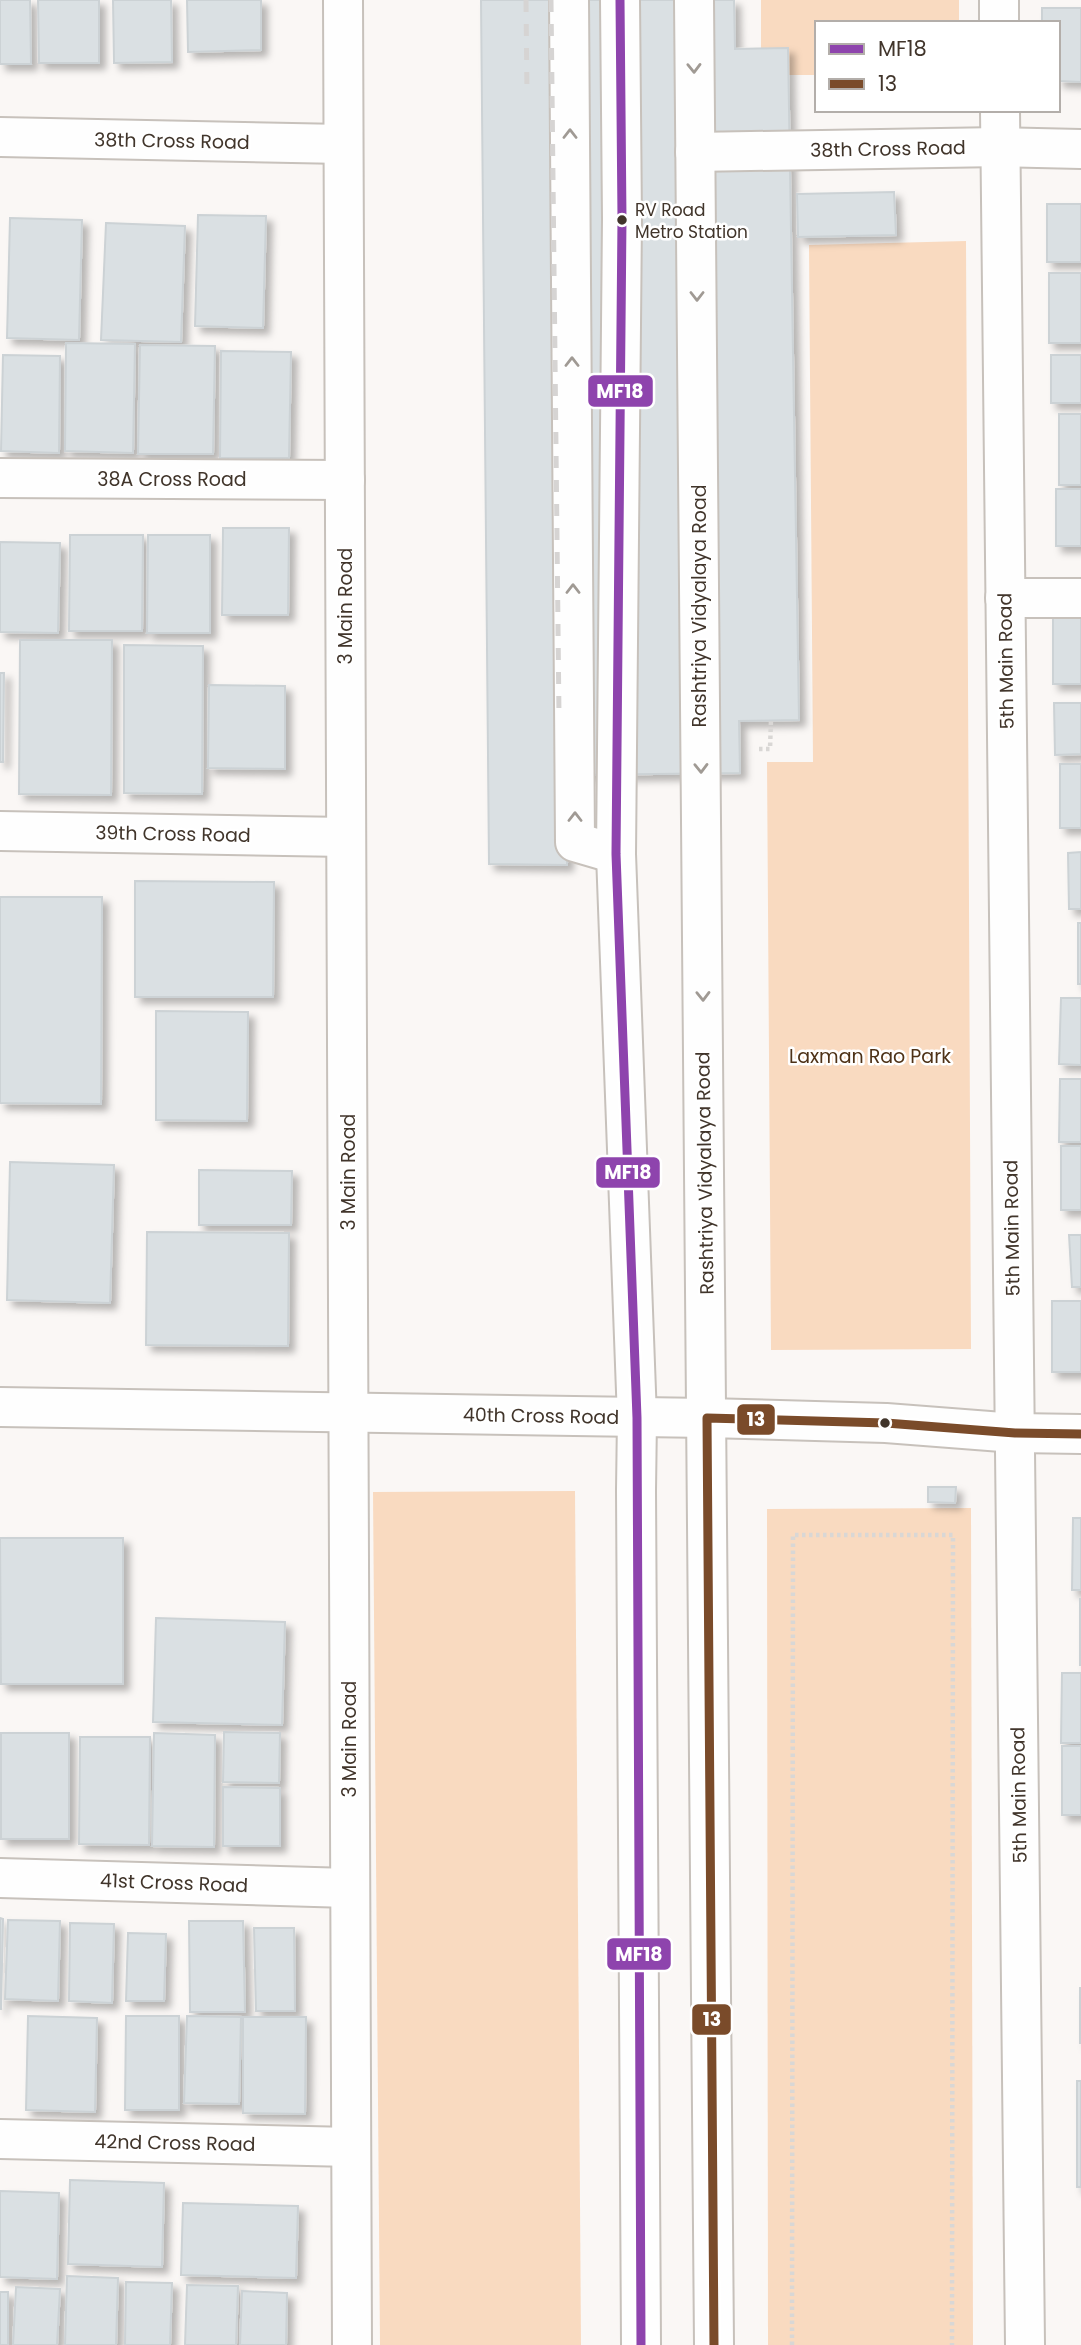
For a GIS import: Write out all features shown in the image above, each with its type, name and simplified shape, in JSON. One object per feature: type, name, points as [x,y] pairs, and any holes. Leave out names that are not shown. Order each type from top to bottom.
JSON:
[{"type":"street","name":"3 Main Road","points":[[342,0],[352,2345]]},
{"type":"street","points":[[569,0],[575,842],[616,854]]},
{"type":"street","points":[[620,0],[622,219],[616,854],[637,1418],[635,1490],[641,2345]]},
{"type":"street","name":"Rashtriya Vidyalaya Road","points":[[694,0],[714,2345]]},
{"type":"street","points":[[999,0],[999,21]]},
{"type":"street","name":"38th Cross Road","points":[[695,152],[1000,129],[1081,149]]},
{"type":"street","name":"5th Main Road","points":[[1000,129],[1025,2345]]},
{"type":"street","name":"38th Cross Road","points":[[0,137],[344,144]]},
{"type":"street","name":"38A Cross Road","points":[[0,478],[345,480]]},
{"type":"street","points":[[1005,597],[1081,597]]},
{"type":"street","name":"39th Cross Road","points":[[0,831],[346,837]]},
{"type":"street","name":"40th Cross Road","points":[[0,1407],[707,1418],[886,1423],[1015,1433],[1081,1434]]},
{"type":"street","name":"41st Cross Road","points":[[0,1878],[349,1888]]},
{"type":"street","name":"42nd Cross Road","points":[[0,2139],[351,2147]]},
{"type":"path","points":[[759,749],[770,749],[771,720]]},
{"type":"path","points":[[792,2345],[793,1535],[953,1535],[952,2345]]},
{"type":"green space","points":[[761,0],[959,0],[959,21],[815,21],[815,75],[761,75]]},
{"type":"green space","name":"Laxman Rao Park","points":[[966,241],[971,1349],[771,1350],[767,762],[813,762],[809,245]]},
{"type":"green space","points":[[575,1491],[581,2345],[380,2345],[373,1492]]},
{"type":"green space","points":[[971,1508],[973,2345],[768,2345],[767,1509]]},
{"type":"building","points":[[0,0],[30,0],[31,64],[0,64]]},
{"type":"building","points":[[38,0],[99,0],[99,63],[39,63]]},
{"type":"building","points":[[113,0],[171,0],[172,62],[114,63]]},
{"type":"building","points":[[187,0],[261,0],[261,50],[188,52]]},
{"type":"building","points":[[481,0],[734,0],[735,49],[788,48],[799,720],[739,721],[740,773],[569,775],[567,865],[489,864]]},
{"type":"building","points":[[1042,8],[1081,8],[1081,82],[1060,81],[1060,21],[1042,21]]},
{"type":"building","points":[[894,192],[896,235],[798,237],[797,194]]},
{"type":"building","points":[[1047,204],[1081,204],[1081,262],[1047,262]]},
{"type":"building","points":[[198,215],[266,216],[263,328],[195,326]]},
{"type":"building","points":[[10,218],[82,220],[79,340],[7,338]]},
{"type":"building","points":[[106,223],[185,226],[181,342],[101,340]]},
{"type":"building","points":[[1049,273],[1081,273],[1081,343],[1049,343]]},
{"type":"building","points":[[66,343],[135,344],[133,453],[65,451]]},
{"type":"building","points":[[140,345],[215,346],[213,454],[138,454]]},
{"type":"building","points":[[221,351],[291,352],[289,458],[220,458]]},
{"type":"building","points":[[3,355],[60,356],[59,453],[1,451]]},
{"type":"building","points":[[1051,355],[1081,355],[1081,403],[1051,403]]},
{"type":"building","points":[[1059,414],[1081,414],[1081,485],[1059,485]]},
{"type":"building","points":[[1056,489],[1081,489],[1081,546],[1056,546]]},
{"type":"building","points":[[223,528],[289,528],[288,615],[222,615]]},
{"type":"building","points":[[70,535],[143,535],[142,631],[69,631]]},
{"type":"building","points":[[148,535],[210,535],[210,633],[147,633]]},
{"type":"building","points":[[0,542],[60,543],[58,633],[0,632]]},
{"type":"building","points":[[1053,617],[1081,617],[1081,684],[1053,684]]},
{"type":"building","points":[[20,640],[112,640],[111,795],[19,794]]},
{"type":"building","points":[[124,645],[203,646],[202,794],[124,793]]},
{"type":"building","points":[[0,673],[4,673],[3,762],[0,762]]},
{"type":"building","points":[[209,685],[285,686],[285,769],[208,768]]},
{"type":"building","points":[[1054,703],[1081,703],[1081,754],[1055,755]]},
{"type":"building","points":[[1060,764],[1081,764],[1081,828],[1060,828]]},
{"type":"building","points":[[1081,852],[1081,909],[1069,909],[1068,853]]},
{"type":"building","points":[[135,881],[274,882],[273,997],[135,997]]},
{"type":"building","points":[[0,897],[102,897],[101,1104],[0,1103]]},
{"type":"building","points":[[1078,923],[1081,923],[1081,984],[1078,984]]},
{"type":"building","points":[[1061,998],[1081,998],[1081,1065],[1059,1064]]},
{"type":"building","points":[[156,1011],[248,1012],[247,1121],[156,1120]]},
{"type":"building","points":[[1060,1079],[1081,1079],[1081,1142],[1059,1142]]},
{"type":"building","points":[[1061,1146],[1081,1146],[1081,1210],[1061,1210]]},
{"type":"building","points":[[10,1162],[114,1165],[110,1303],[7,1300]]},
{"type":"building","points":[[199,1170],[292,1171],[291,1225],[199,1225]]},
{"type":"building","points":[[147,1232],[289,1233],[288,1346],[146,1345]]},
{"type":"building","points":[[1069,1235],[1081,1235],[1081,1287],[1072,1287]]},
{"type":"building","points":[[1052,1301],[1081,1301],[1081,1372],[1052,1372]]},
{"type":"building","points":[[928,1487],[956,1487],[955,1503],[928,1502]]},
{"type":"building","points":[[1073,1518],[1081,1518],[1081,1590],[1072,1590]]},
{"type":"building","points":[[0,1538],[123,1538],[123,1684],[1,1684]]},
{"type":"building","points":[[1080,1599],[1081,1599],[1080,1666]]},
{"type":"building","points":[[156,1618],[285,1622],[282,1725],[153,1722]]},
{"type":"building","points":[[1062,1673],[1081,1673],[1081,1743],[1061,1743]]},
{"type":"building","points":[[224,1732],[280,1733],[279,1783],[223,1782]]},
{"type":"building","points":[[1,1733],[69,1733],[69,1839],[1,1839]]},
{"type":"building","points":[[154,1733],[215,1735],[214,1847],[152,1846]]},
{"type":"building","points":[[80,1737],[150,1737],[149,1845],[79,1844]]},
{"type":"building","points":[[1062,1746],[1081,1746],[1081,1815],[1062,1815]]},
{"type":"building","points":[[223,1787],[280,1788],[280,1846],[223,1846]]},
{"type":"building","points":[[0,1918],[3,1919],[1,2009],[0,2009]]},
{"type":"building","points":[[8,1920],[60,1921],[58,2001],[5,1999]]},
{"type":"building","points":[[189,1921],[243,1921],[245,2012],[190,2012]]},
{"type":"building","points":[[70,1923],[114,1924],[112,2003],[69,2001]]},
{"type":"building","points":[[254,1928],[294,1928],[295,2011],[256,2011]]},
{"type":"building","points":[[128,1933],[166,1934],[164,2001],[126,2001]]},
{"type":"building","points":[[1081,1988],[1081,2043],[1080,2043]]},
{"type":"building","points":[[28,2016],[97,2018],[95,2112],[26,2110]]},
{"type":"building","points":[[126,2016],[179,2016],[179,2110],[125,2110]]},
{"type":"building","points":[[187,2016],[241,2017],[239,2104],[184,2103]]},
{"type":"building","points":[[243,2017],[306,2017],[305,2114],[243,2113]]},
{"type":"building","points":[[1077,2081],[1081,2081],[1081,2187],[1077,2187]]},
{"type":"building","points":[[70,2180],[164,2183],[162,2267],[68,2264]]},
{"type":"building","points":[[0,2191],[59,2193],[57,2279],[0,2277]]},
{"type":"building","points":[[183,2203],[298,2206],[296,2278],[181,2275]]},
{"type":"building","points":[[67,2276],[118,2278],[116,2345],[65,2345]]},
{"type":"building","points":[[126,2282],[172,2283],[170,2345],[125,2345]]},
{"type":"building","points":[[187,2285],[238,2286],[236,2345],[185,2345]]},
{"type":"building","points":[[16,2287],[60,2289],[57,2345],[13,2345]]},
{"type":"building","points":[[242,2291],[287,2293],[286,2345],[240,2345]]},
{"type":"building","points":[[0,2292],[8,2292],[8,2345],[0,2345]]},
{"type":"railway","points":[[526,0],[527,96]]},
{"type":"railway","points":[[551,0],[559,716]]},
{"type":"transit line","name":"MF18","points":[[620,0],[622,219],[616,854],[637,1418],[641,2345]]},
{"type":"transit line","name":"13","points":[[714,2345],[707,1418],[886,1423],[1015,1433],[1081,1434]]},
{"type":"place","name":"RV Road Metro Station","points":[[622,220]]}]
